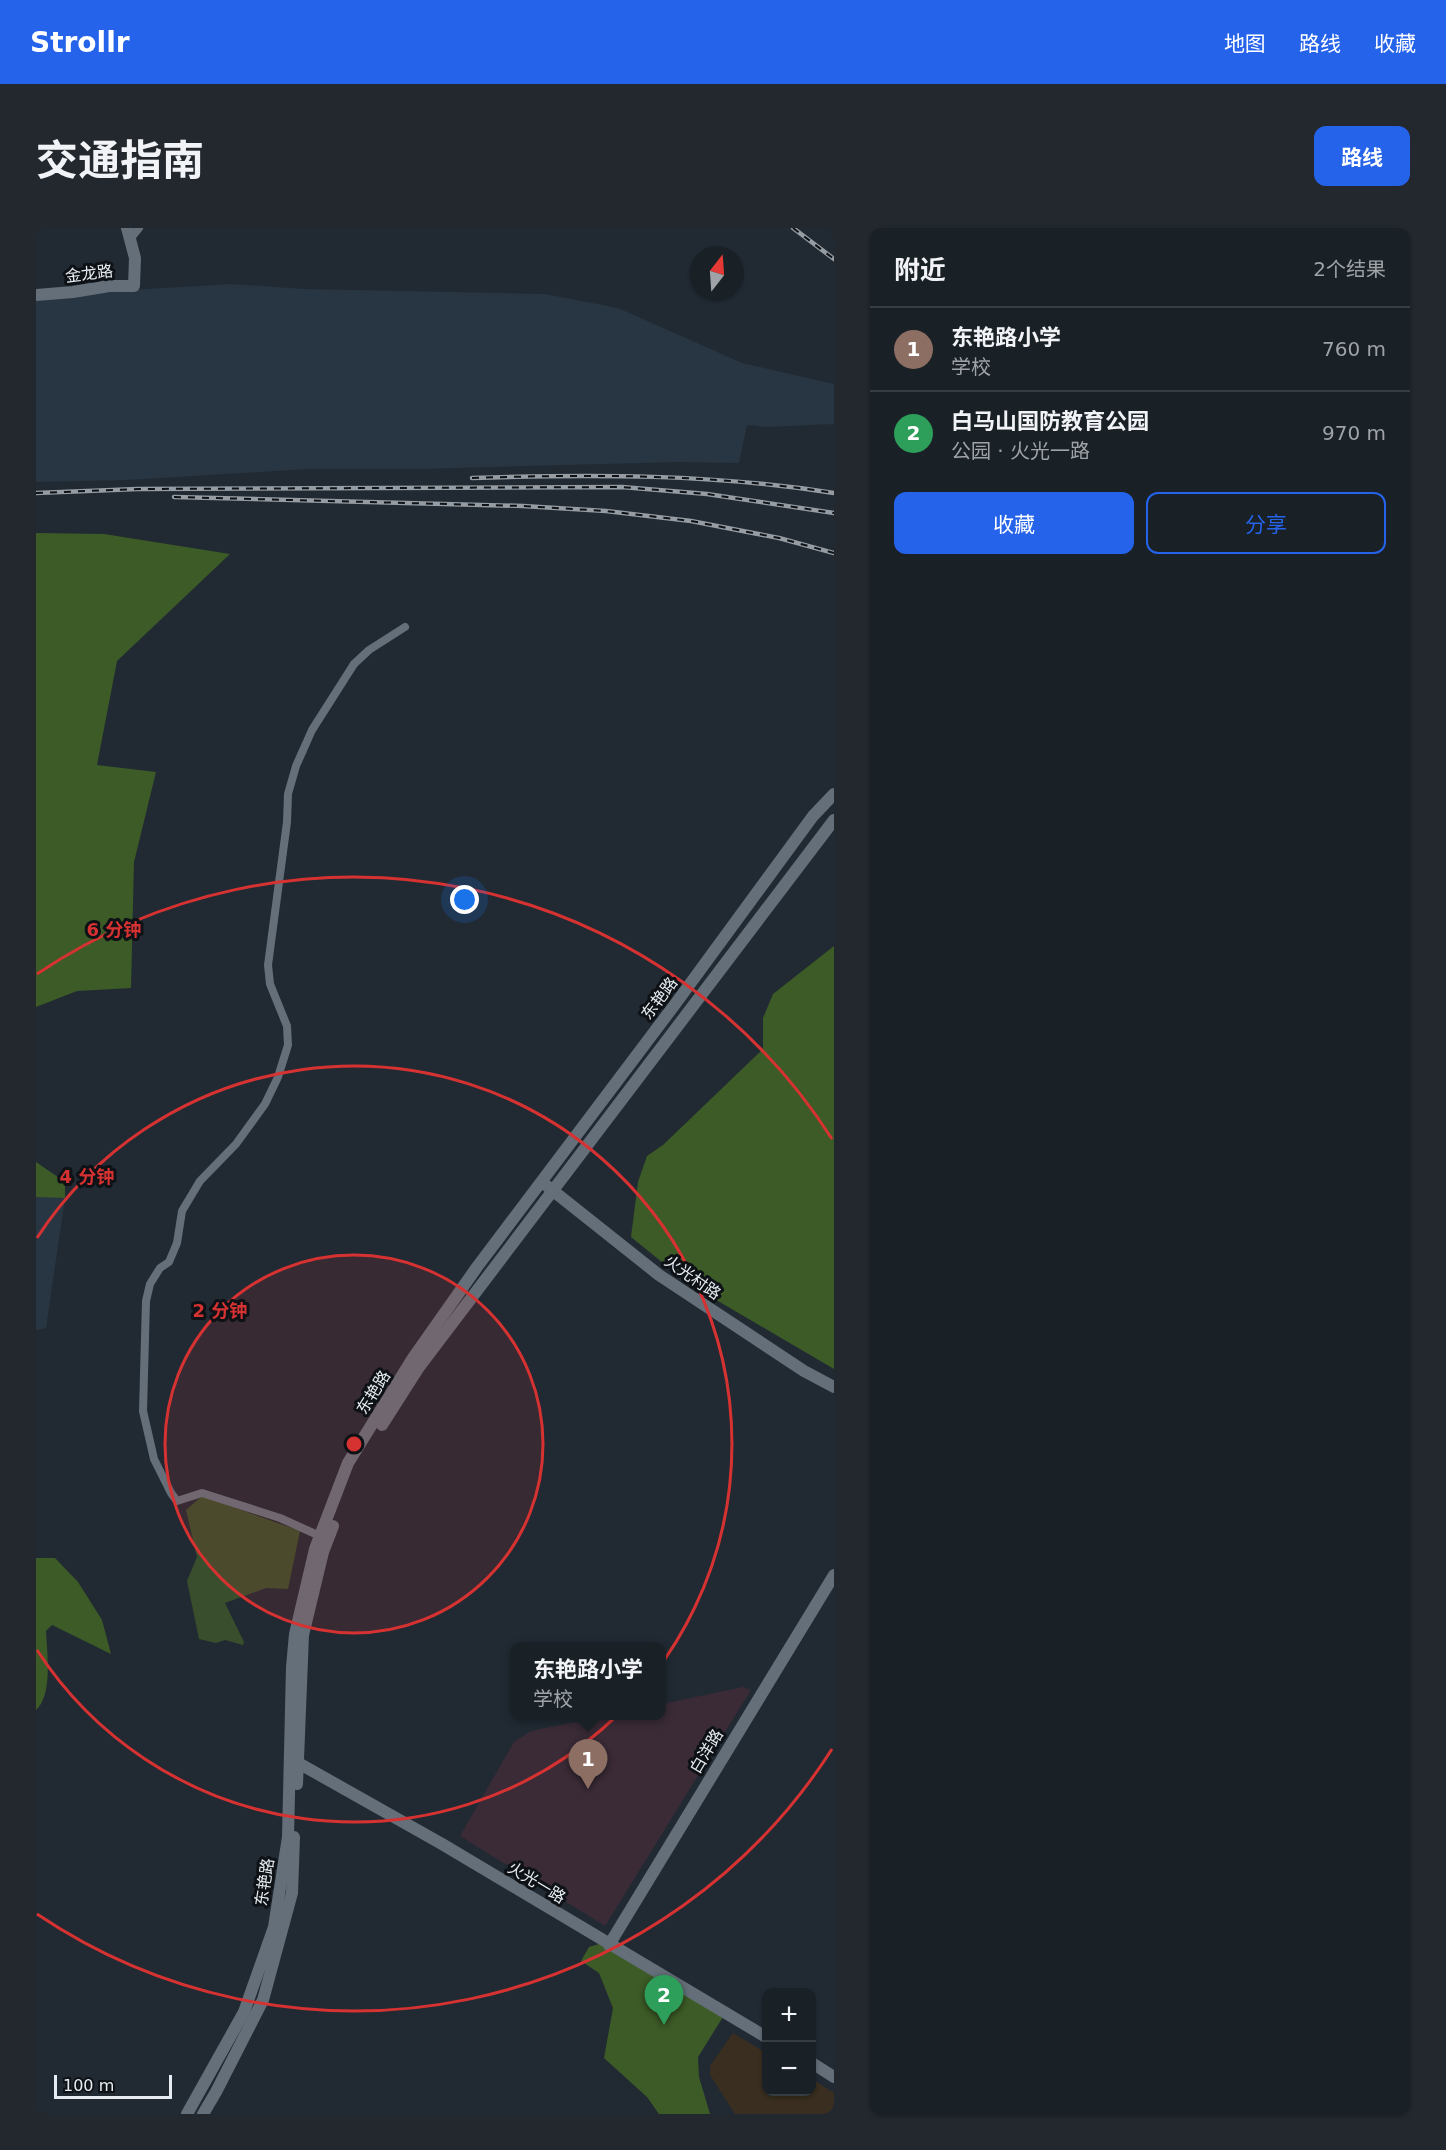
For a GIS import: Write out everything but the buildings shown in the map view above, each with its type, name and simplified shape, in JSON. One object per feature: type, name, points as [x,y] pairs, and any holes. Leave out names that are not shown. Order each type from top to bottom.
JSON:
[{"type":"main road","name":"金龙路","points":[[36,295],[109,286],[134,286],[135,258],[132,231]]},
{"type":"main road","name":"东艳路","points":[[203,2114],[263,2000],[292,1893],[295,1634],[315,1549],[348,1463],[407,1368],[477,1267],[676,1003],[813,816],[834,794]]},
{"type":"main road","name":"东艳路","points":[[187,2114],[244,2012],[274,1927],[288,1837],[303,1635],[323,1552],[356,1464],[419,1367],[834,820]]},
{"type":"main road","name":"火光村路","points":[[542,1181],[659,1275],[795,1365],[834,1387]]},
{"type":"main road","name":"白洋路","points":[[609,1945],[834,1575]]},
{"type":"main road","name":"火光一路","points":[[293,1760],[442,1844],[762,2035]]},
{"type":"main road","points":[[816,2066],[834,2077]]},
{"type":"street","points":[[320,1536],[280,1518],[202,1493],[177,1501],[171,1493],[154,1459],[142,1412],[146,1301],[150,1284],[160,1268],[169,1262],[177,1243],[182,1211],[200,1181],[236,1144],[265,1104],[278,1077],[288,1045],[287,1026],[270,984],[268,964],[287,822],[288,794],[296,766],[312,730],[354,664],[369,650],[405,627]]},
{"type":"shaded area","points":[[231,284],[304,289],[545,294],[618,308],[742,363],[834,384],[834,424],[767,427],[747,425],[739,463],[677,462],[420,469],[309,469],[126,480],[36,482],[36,299]]},
{"type":"shaded area","points":[[36,1162],[65,1182],[65,1198],[46,1328],[36,1330]]},
{"type":"shaded area","points":[[743,1687],[751,1690],[605,1926],[460,1836],[514,1742],[531,1731],[586,1720],[666,1720],[666,1703]]},
{"type":"shaded area","points":[[733,2033],[762,2051],[762,2096],[816,2096],[816,2082],[834,2093],[834,2114],[735,2114],[710,2075],[710,2066]]},
{"type":"green space","points":[[36,533],[104,534],[230,554],[117,661],[97,765],[156,772],[134,862],[131,988],[77,991],[36,1007]]},
{"type":"green space","points":[[834,946],[834,1369],[689,1284],[631,1237],[638,1182],[647,1156],[663,1145],[763,1049],[763,1018],[773,994]]},
{"type":"green space","points":[[36,1162],[65,1182],[65,1198],[36,1197]]},
{"type":"green space","points":[[202,1496],[300,1531],[288,1589],[266,1588],[225,1603],[244,1642],[243,1645],[225,1640],[216,1643],[199,1639],[187,1581],[197,1557],[186,1510]]},
{"type":"green space","points":[[36,1558],[55,1558],[78,1582],[102,1620],[111,1654],[52,1625],[46,1631],[47,1684],[45,1694],[36,1710]]},
{"type":"green space","points":[[599,1944],[723,2017],[698,2057],[699,2077],[710,2114],[659,2114],[647,2097],[604,2058],[613,2008],[599,1973],[581,1961],[589,1947]]},
{"type":"railway","points":[[793,228],[834,259]]},
{"type":"railway","points":[[472,478],[653,477],[744,482],[834,493]]},
{"type":"railway","points":[[36,493],[138,489],[622,487],[707,494],[834,513]]},
{"type":"railway","points":[[174,497],[523,506],[606,511],[691,521],[779,538],[834,553]]},
{"type":"place","name":"东艳路小学","points":[[588,1789]]},
{"type":"place","name":"白马山国防教育公园","points":[[664,2025]]}]
